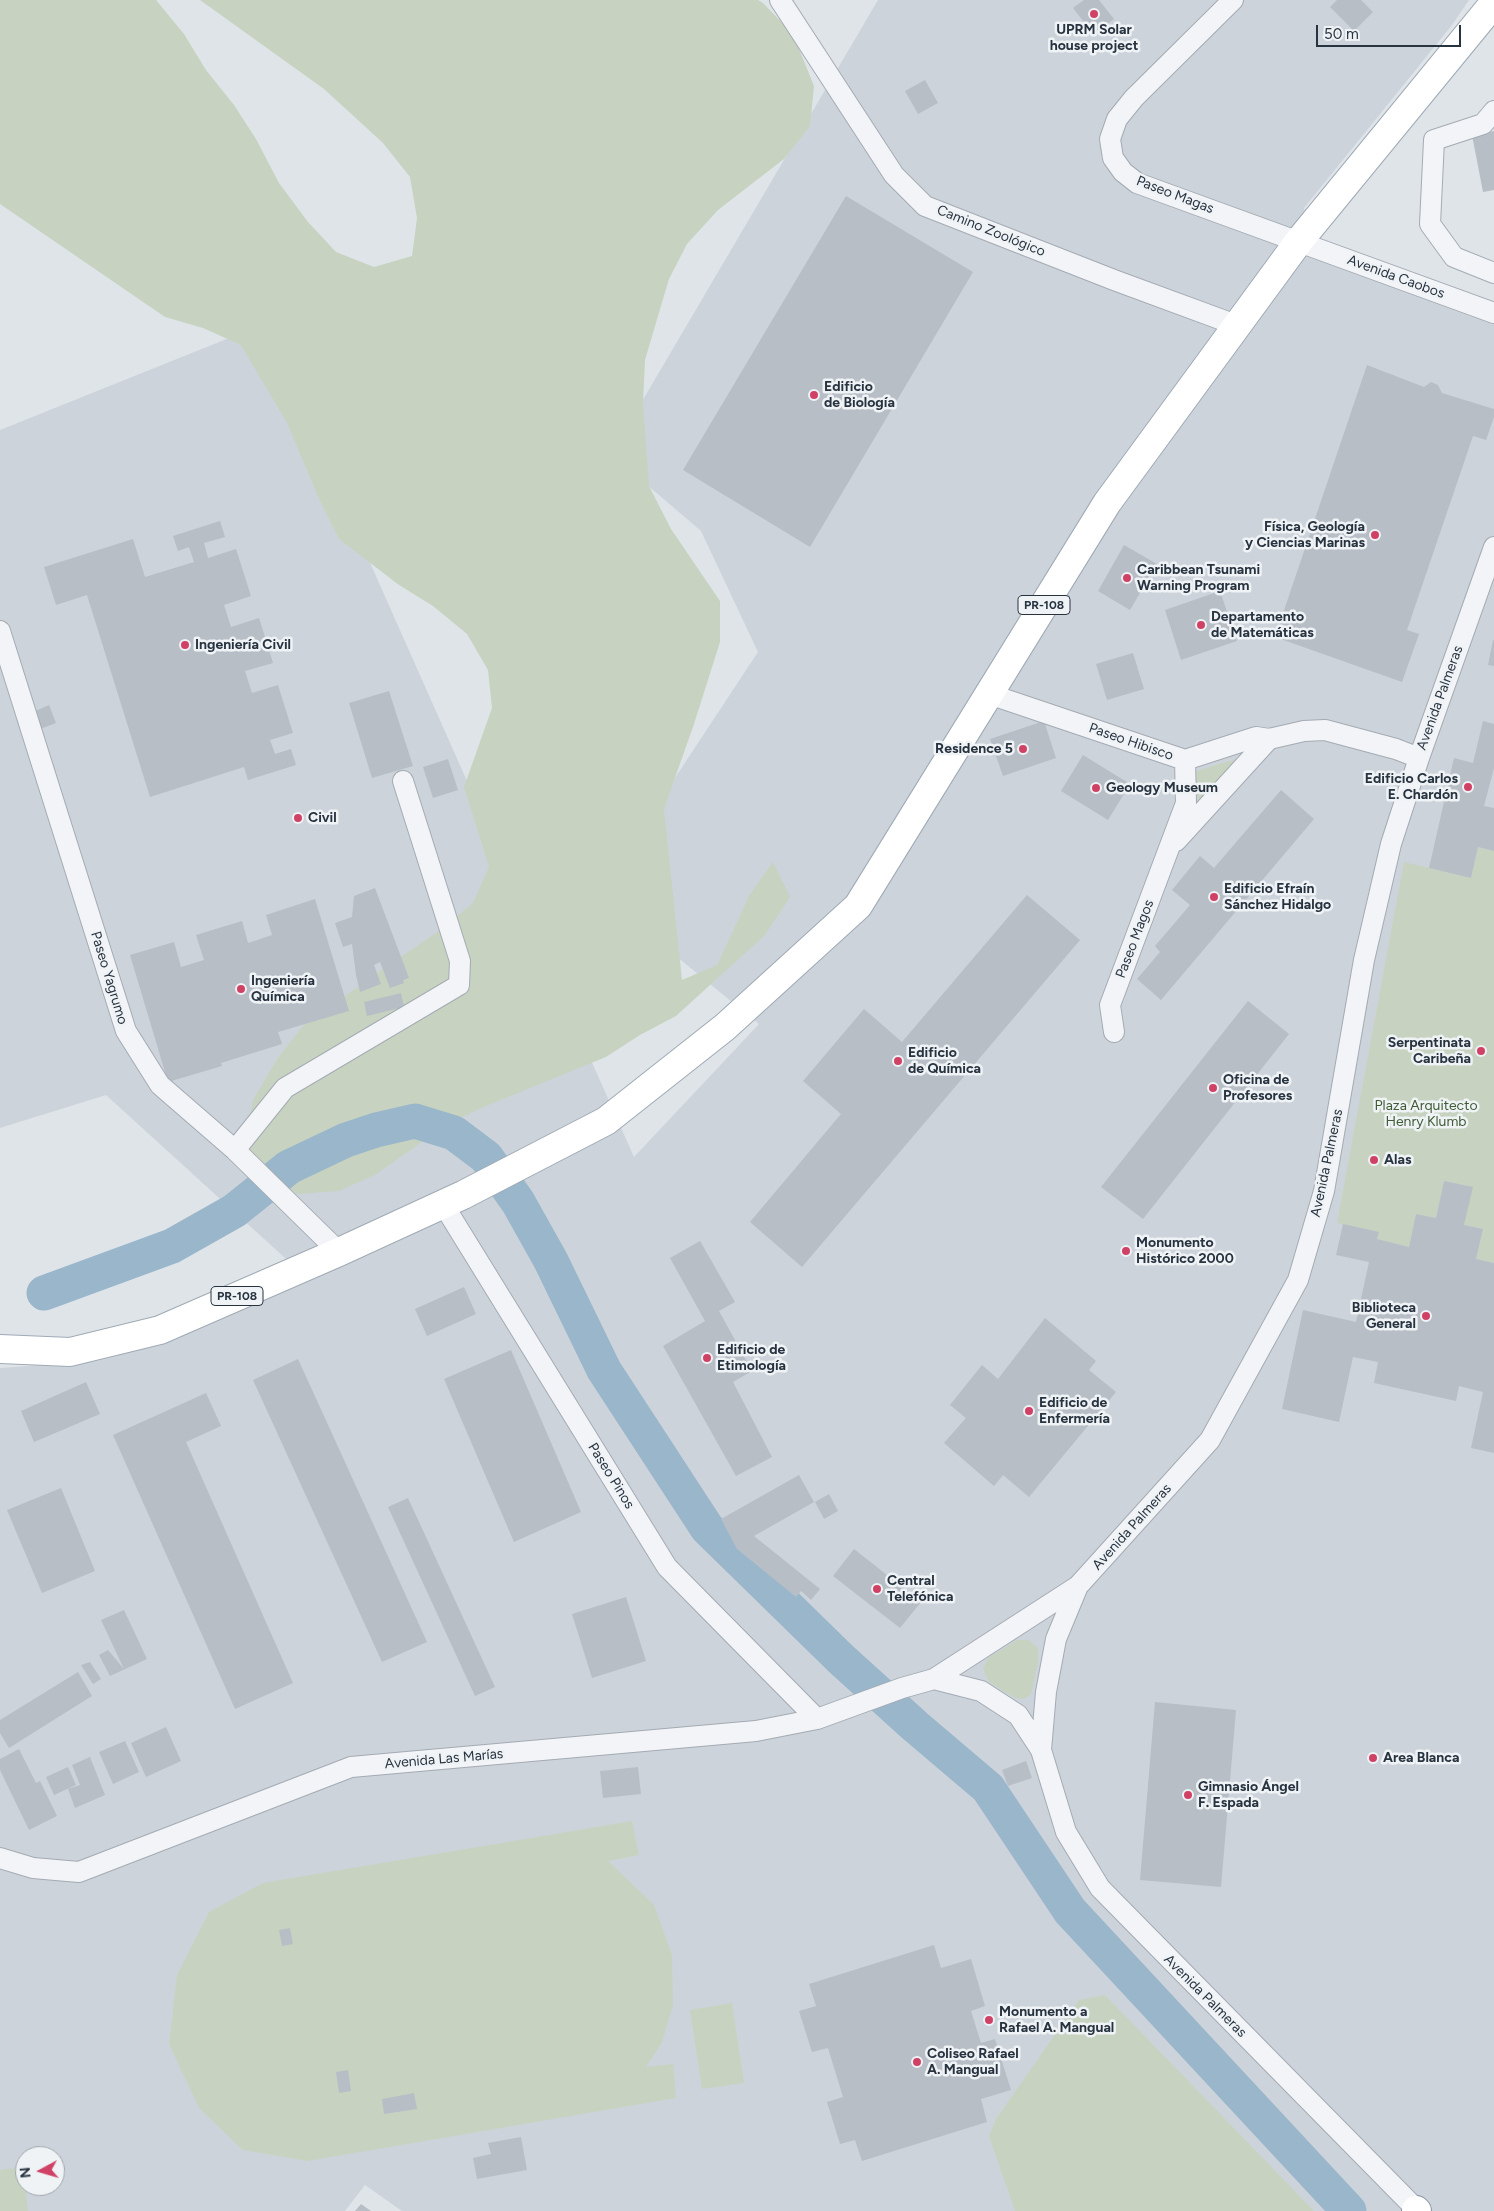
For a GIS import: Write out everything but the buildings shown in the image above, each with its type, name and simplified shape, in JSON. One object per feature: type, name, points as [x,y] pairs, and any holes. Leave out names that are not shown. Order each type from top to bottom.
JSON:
[{"type":"main road","name":"PR-108","points":[[0,1349],[70,1352],[160,1330],[339,1252],[453,1199],[606,1121],[725,1028],[858,906],[1107,503],[1299,241],[1494,3]]},
{"type":"street","name":"Camino Zoológico","points":[[780,0],[894,175],[925,206],[1114,280],[1236,325]]},
{"type":"street","name":"Paseo Magas","points":[[1233,0],[1134,98],[1117,119],[1110,139],[1113,158],[1123,172],[1136,183],[1299,241]]},
{"type":"street","points":[[1494,111],[1482,124],[1434,140],[1430,224],[1454,257],[1494,273]]},
{"type":"street","name":"Avenida Caobos","points":[[1299,241],[1494,313]]},
{"type":"street","name":"Avenida Palmeras","points":[[1041,1750],[1046,1692],[1056,1639],[1078,1586],[1210,1440],[1298,1280],[1324,1191],[1364,960],[1391,844],[1418,758],[1494,547]]},
{"type":"street","name":"Paseo Yagrumo","points":[[0,631],[126,1031],[160,1085],[235,1150],[339,1252]]},
{"type":"street","name":"Paseo Hibisco","points":[[989,694],[1185,760],[1256,737],[1269,739],[1304,730],[1325,730],[1396,749],[1418,758]]},
{"type":"street","name":"Paseo Magos","points":[[1170,848],[1269,739]]},
{"type":"street","name":"Paseo Magos","points":[[1114,1032],[1110,1005],[1186,803],[1185,760]]},
{"type":"street","points":[[235,1150],[285,1088],[459,985],[460,961],[403,781]]},
{"type":"street","name":"Paseo Pinos","points":[[453,1199],[667,1568],[817,1719]]},
{"type":"street","points":[[934,1679],[1078,1586]]},
{"type":"street","name":"Avenida Palmeras","points":[[934,1679],[981,1691],[1018,1715],[1041,1750],[1066,1832],[1100,1888],[1417,2211]]},
{"type":"street","name":"Avenida Las Marías","points":[[0,1858],[32,1868],[79,1872],[350,1767],[756,1731],[817,1719],[902,1688],[934,1679]]},
{"type":"shaded area","points":[[878,0],[1469,0],[1452,25],[1304,208],[1309,228],[1322,240],[1494,305],[1494,2211],[402,2211],[365,2185],[345,2211],[0,2211],[0,1368],[97,1361],[166,1342],[307,1278],[106,1095],[0,1128],[0,430],[264,324],[634,1157],[759,1024],[599,893],[758,652],[701,531],[611,454]]},
{"type":"green space","points":[[0,0],[156,0],[184,34],[206,70],[234,105],[256,139],[279,183],[308,222],[336,252],[374,267],[412,256],[417,218],[410,177],[383,143],[324,89],[200,0],[758,0],[793,34],[814,86],[810,126],[784,159],[718,210],[687,244],[669,279],[645,360],[643,403],[649,486],[671,529],[720,601],[720,642],[664,809],[682,980],[717,965],[750,894],[773,862],[790,897],[765,935],[676,1016],[640,1035],[606,1057],[479,1109],[443,1127],[375,1175],[339,1191],[298,1194],[263,1177],[245,1142],[253,1100],[277,1059],[302,1027],[442,929],[473,903],[489,867],[464,787],[492,708],[488,670],[467,634],[433,606],[399,585],[339,539],[320,501],[287,423],[241,345],[203,328],[165,317],[0,204]]},
{"type":"green space","points":[[1236,759],[1198,802],[1196,771]]},
{"type":"green space","name":"Plaza Arquitecto Henry Klumb","points":[[1478,847],[1494,851],[1494,1263],[1476,1259],[1483,1229],[1464,1225],[1472,1187],[1444,1181],[1436,1218],[1416,1214],[1409,1247],[1377,1239],[1378,1232],[1337,1223],[1404,862],[1471,878]]},
{"type":"green space","points":[[1017,1640],[1029,1640],[1038,1648],[1038,1663],[1031,1694],[1024,1699],[1015,1698],[989,1682],[983,1669],[988,1658]]},
{"type":"green space","points":[[632,1821],[639,1855],[608,1861],[654,1905],[672,1955],[673,2005],[662,2042],[646,2067],[673,2064],[676,2098],[308,2161],[243,2150],[199,2108],[169,2044],[177,1975],[209,1912],[263,1883]]},
{"type":"green space","points":[[1105,1995],[1314,2211],[1015,2211],[989,2136],[996,2119],[1079,2000]]},
{"type":"green space","points":[[732,2003],[744,2083],[702,2089],[690,2010]]},
{"type":"green space","points":[[15,2168],[15,2196],[26,2196],[28,2211],[0,2211],[0,2170]]},
{"type":"waterway","points":[[44,1293],[172,1246],[234,1211],[289,1167],[346,1140],[376,1130],[415,1121],[454,1133],[486,1157],[518,1202],[551,1261],[604,1370],[707,1528],[841,1659],[915,1726],[988,1788],[1070,1911],[1349,2211]]},
{"type":"place","name":"UPRM Solar house project","points":[[1094,14]]},
{"type":"place","name":"Edificio de Biología","points":[[814,395]]},
{"type":"place","name":"Física, Geología y Ciencias Marinas","points":[[1375,535]]},
{"type":"place","name":"Caribbean Tsunami Warning Program","points":[[1127,578]]},
{"type":"place","name":"Departamento de Matemáticas","points":[[1201,625]]},
{"type":"place","name":"Ingeniería Civil","points":[[185,645]]},
{"type":"place","name":"Residence 5","points":[[1023,749]]},
{"type":"place","name":"Edificio Carlos E. Chardón","points":[[1468,787]]},
{"type":"place","name":"Geology Museum","points":[[1096,788]]},
{"type":"place","name":"Civil","points":[[298,818]]},
{"type":"place","name":"Edificio Efraín Sánchez Hidalgo","points":[[1214,897]]},
{"type":"place","name":"Ingeniería Química","points":[[241,989]]},
{"type":"place","name":"Serpentinata Caribeña","points":[[1481,1051]]},
{"type":"place","name":"Edificio de Química","points":[[898,1061]]},
{"type":"place","name":"Oficina de Profesores","points":[[1213,1088]]},
{"type":"place","name":"Alas","points":[[1374,1160]]},
{"type":"place","name":"Monumento Histórico 2000","points":[[1126,1251]]},
{"type":"place","name":"Biblioteca General","points":[[1426,1316]]},
{"type":"place","name":"Edificio de Etimología","points":[[707,1358]]},
{"type":"place","name":"Edificio de Enfermería","points":[[1029,1411]]},
{"type":"place","name":"Central Telefónica","points":[[877,1589]]},
{"type":"place","name":"Area Blanca","points":[[1373,1758]]},
{"type":"place","name":"Gimnasio Ángel F. Espada","points":[[1188,1795]]},
{"type":"place","name":"Monumento a Rafael A. Mangual","points":[[989,2020]]},
{"type":"place","name":"Coliseo Rafael A. Mangual","points":[[917,2062]]}]
